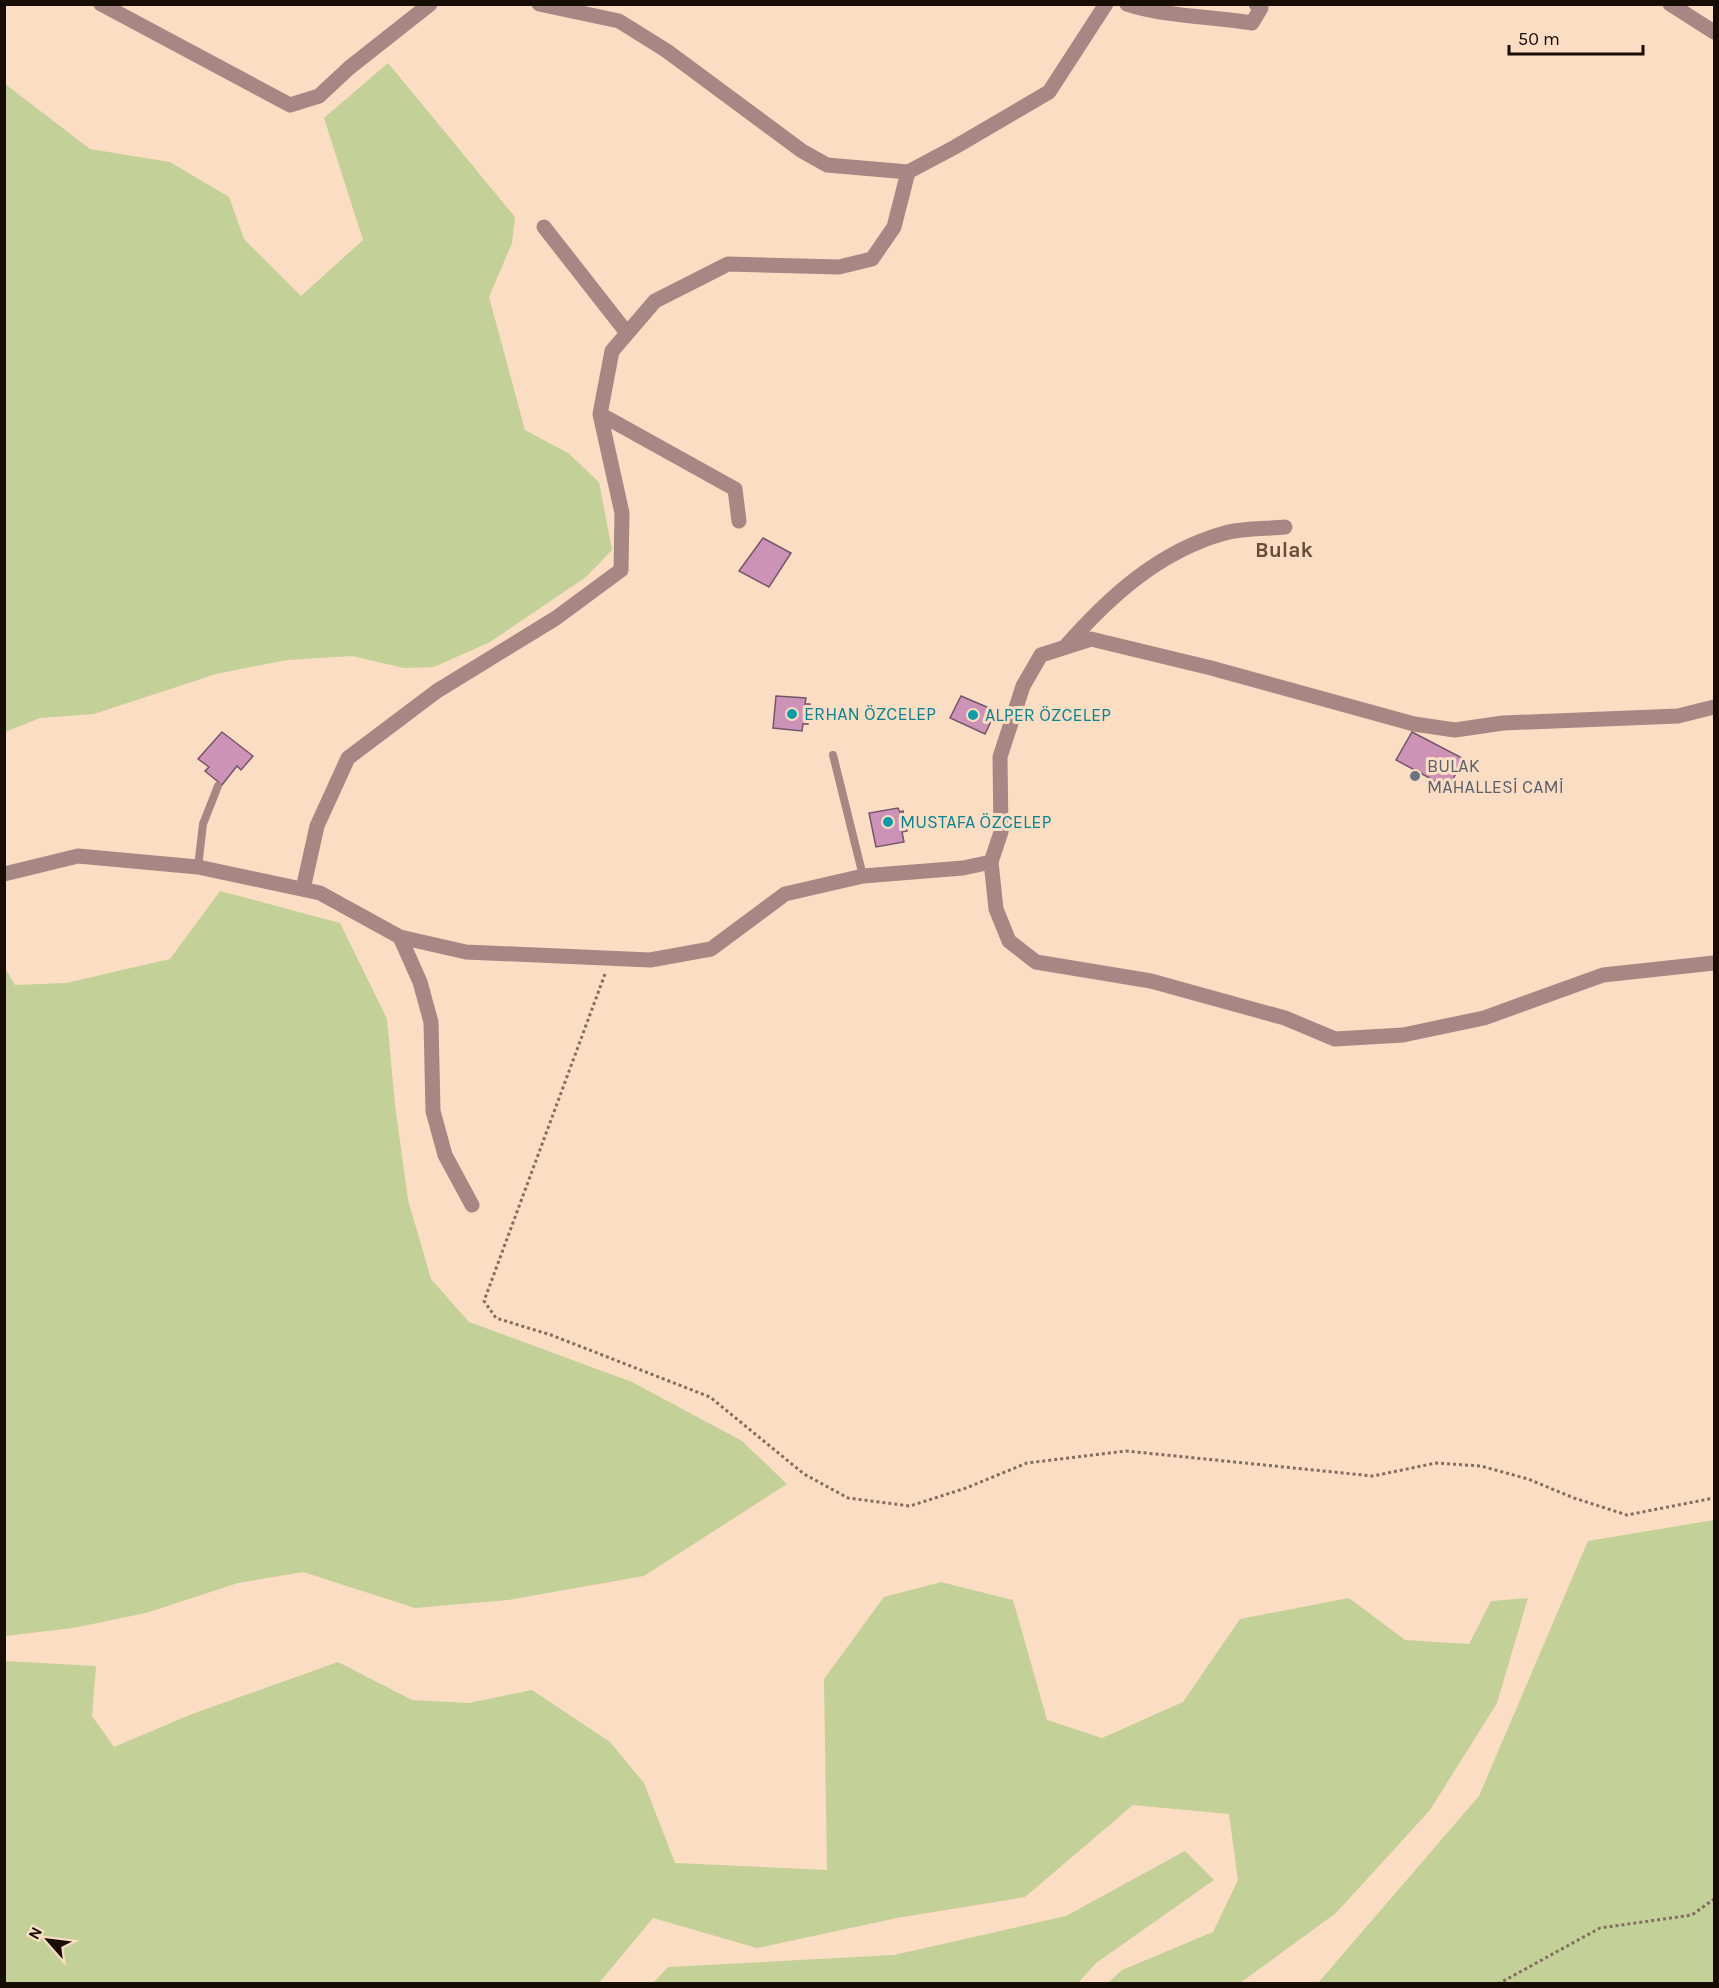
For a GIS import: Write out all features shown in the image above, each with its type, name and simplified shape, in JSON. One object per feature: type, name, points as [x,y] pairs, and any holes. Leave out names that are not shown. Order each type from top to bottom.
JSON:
[{"type":"street","points":[[101,4],[290,105],[319,96],[430,4]]},
{"type":"street","points":[[539,4],[619,21],[667,51],[802,151],[827,165],[908,172],[1049,92],[1106,4]]},
{"type":"street","points":[[1127,4],[1151,12],[1207,15],[1252,23],[1261,8],[1256,4]]},
{"type":"street","points":[[1670,4],[1714,32]]},
{"type":"street","points":[[303,889],[317,826],[348,758],[437,691],[556,618],[621,570],[622,513],[600,414],[612,351],[627,333],[656,301],[728,264],[839,267],[872,259],[894,226],[908,172]]},
{"type":"street","points":[[544,227],[627,333]]},
{"type":"street","points":[[600,414],[735,489],[739,520]]},
{"type":"street","points":[[1065,647],[1097,611],[1160,560],[1226,533],[1285,527]]},
{"type":"street","points":[[1714,707],[1677,716],[1503,723],[1455,730],[1414,724],[1267,683],[1091,639],[1041,655],[1023,686],[1000,757],[1000,832],[991,862],[996,909],[1009,941],[1036,962],[1151,981],[1285,1018],[1335,1039],[1403,1035],[1484,1018],[1603,975],[1714,963]]},
{"type":"street","points":[[4,874],[78,856],[198,867],[320,893],[400,937],[466,952],[650,960],[711,950],[785,894],[863,876],[963,868],[991,862]]},
{"type":"street","points":[[400,937],[420,982],[431,1022],[433,1111],[445,1155],[472,1205]]},
{"type":"lane","points":[[833,755],[863,876]]},
{"type":"lane","points":[[198,867],[203,824],[218,786]]},
{"type":"path","points":[[611,958],[484,1301],[496,1318],[551,1335],[710,1397],[804,1474],[848,1498],[910,1506],[966,1488],[1027,1463],[1126,1451],[1372,1476],[1436,1463],[1481,1466],[1528,1479],[1574,1498],[1627,1515],[1714,1498]]},
{"type":"path","points":[[1498,1983],[1600,1928],[1692,1915],[1714,1899]]},
{"type":"green space","points":[[388,63],[515,217],[512,243],[489,297],[525,430],[568,453],[599,482],[612,550],[586,577],[490,642],[434,667],[404,668],[352,656],[287,660],[216,674],[94,714],[40,718],[5,732],[5,84],[90,149],[170,162],[229,197],[244,239],[301,296],[363,240],[324,118]]},
{"type":"green space","points":[[220,891],[340,923],[387,1019],[395,1105],[408,1200],[431,1279],[469,1322],[632,1382],[742,1441],[787,1484],[644,1576],[508,1600],[415,1608],[303,1572],[238,1583],[146,1613],[73,1628],[5,1636],[5,968],[15,985],[66,983],[170,959]]},
{"type":"green space","points":[[1714,1520],[1714,1983],[1318,1983],[1479,1796],[1588,1541]]},
{"type":"green space","points":[[941,1582],[1013,1600],[1047,1720],[1102,1738],[1183,1702],[1240,1619],[1349,1598],[1405,1640],[1469,1644],[1491,1601],[1528,1598],[1497,1703],[1430,1810],[1336,1913],[1240,1983],[1108,1983],[1122,1970],[1213,1932],[1238,1880],[1229,1814],[1133,1805],[1025,1897],[897,1918],[757,1948],[653,1918],[599,1983],[5,1983],[5,1661],[96,1666],[92,1716],[114,1747],[192,1714],[338,1662],[412,1700],[469,1703],[532,1690],[610,1742],[644,1783],[675,1863],[827,1870],[824,1679],[884,1597]]},
{"type":"green space","points":[[1185,1851],[1214,1880],[1096,1963],[1078,1983],[653,1983],[668,1967],[894,1955],[1066,1916]]},
{"type":"building","points":[[763,538],[791,553],[769,587],[739,571]]},
{"type":"building","name":"ERHAN ÖZCELEP","points":[[776,696],[806,698],[805,704],[810,704],[808,724],[803,724],[802,731],[773,728]]},
{"type":"building","name":"ALPER ÖZCELEP","points":[[961,696],[996,711],[985,734],[950,718]]},
{"type":"building","points":[[222,732],[253,756],[241,770],[237,766],[222,785],[205,771],[209,767],[198,759]]},
{"type":"building","points":[[1412,732],[1464,759],[1448,788],[1396,760]]},
{"type":"building","name":"MUSTAFA ÖZCELEP","points":[[898,808],[900,812],[903,811],[907,831],[902,832],[904,842],[876,847],[869,813]]},
{"type":"place","name":"ERHAN ÖZCELEP","points":[[792,714]]},
{"type":"place","name":"ALPER ÖZCELEP","points":[[973,715]]},
{"type":"place","name":"BULAK MAHALLESİ CAMİ","points":[[1415,776]]},
{"type":"place","name":"MUSTAFA ÖZCELEP","points":[[888,822]]},
{"type":"district","name":"Bulak","points":[[1284,550]]}]
